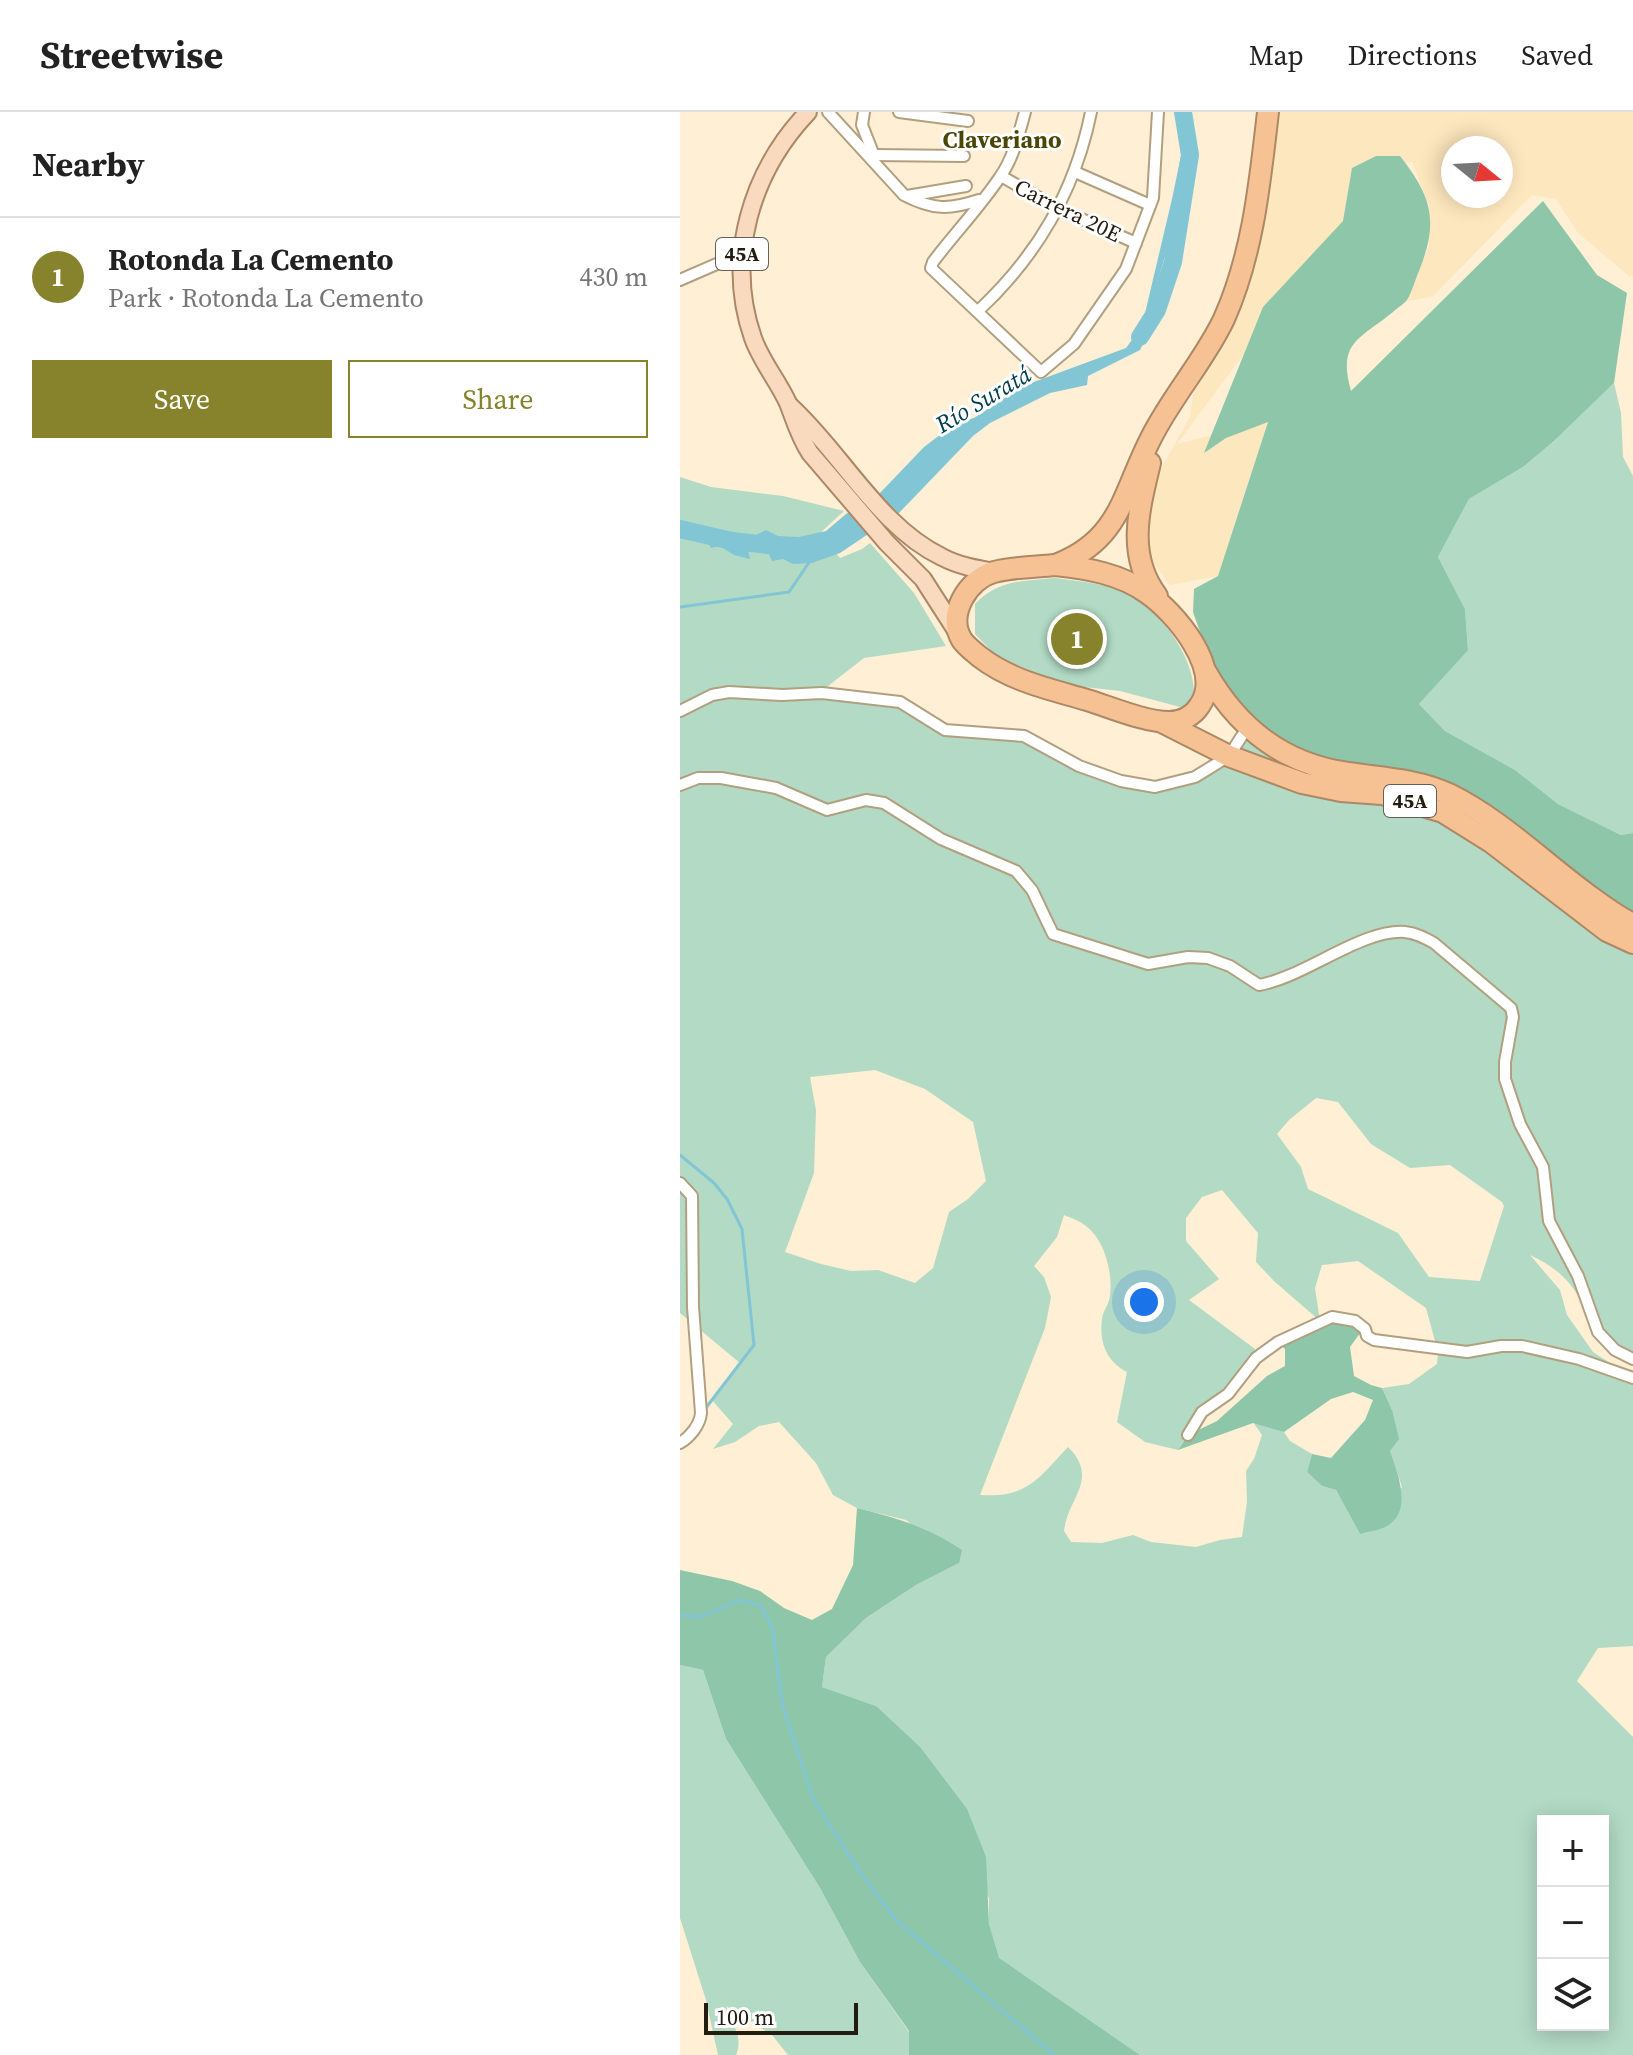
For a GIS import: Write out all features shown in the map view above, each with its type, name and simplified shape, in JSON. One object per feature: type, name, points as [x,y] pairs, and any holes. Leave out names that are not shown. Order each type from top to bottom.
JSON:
[{"type":"highway","points":[[1055,565],[1075,557],[1105,534],[1119,514],[1151,437],[1210,345],[1235,291],[1259,191],[1268,112]]},
{"type":"highway","points":[[1164,606],[1142,571],[1136,548],[1136,532],[1152,453],[1181,391]]},
{"type":"highway","name":"45A","points":[[995,572],[1055,565],[1095,571],[1145,591],[1164,606],[1185,630],[1216,690],[1247,728],[1287,756],[1309,765],[1415,782],[1448,794],[1482,814],[1580,889],[1633,924]]},
{"type":"highway","points":[[962,640],[958,615],[964,596],[977,581],[995,572]]},
{"type":"highway","name":"45A","points":[[962,640],[1000,671],[1025,682],[1158,721],[1229,756],[1302,783],[1341,791],[1382,794],[1443,812],[1491,842],[1607,931],[1633,943]]},
{"type":"highway","name":"45A","points":[[1158,721],[1172,722],[1185,718],[1201,704],[1207,685],[1202,665]]},
{"type":"main road","name":"45A","points":[[808,112],[775,153],[758,185],[748,218],[742,253],[744,301],[754,342],[788,404],[799,437],[851,502],[923,579],[962,640]]},
{"type":"main road","name":"45A","points":[[788,404],[866,492],[918,543],[967,567],[995,572]]},
{"type":"street","points":[[828,112],[907,196],[947,209],[981,200]]},
{"type":"street","points":[[864,112],[862,125],[873,155],[888,176]]},
{"type":"street","points":[[899,112],[968,121]]},
{"type":"street","points":[[1025,112],[1001,176],[931,268],[1041,372],[1074,344],[1126,269],[1150,205],[1157,156],[1158,112]]},
{"type":"street","points":[[978,311],[1023,264],[1059,209],[1075,172],[1091,112]]},
{"type":"street","points":[[873,155],[964,156]]},
{"type":"street","points":[[1075,172],[1150,205]]},
{"type":"street","name":"Carrera 20E","points":[[1001,176],[1059,209],[1136,243]]},
{"type":"street","points":[[907,196],[966,186]]},
{"type":"street","points":[[680,280],[742,253]]},
{"type":"street","points":[[680,711],[712,695],[729,692],[782,695],[822,693],[900,702],[945,730],[1024,736],[1079,766],[1121,781],[1155,787],[1195,777],[1229,756],[1247,728]]},
{"type":"street","points":[[680,785],[698,778],[721,778],[776,788],[827,810],[866,800],[884,803],[941,839],[1016,871],[1032,890],[1053,934],[1144,963],[1188,957],[1208,958],[1230,966],[1259,985],[1279,981],[1368,940],[1396,932],[1420,935],[1434,943],[1511,1008],[1513,1017],[1505,1079],[1520,1124],[1543,1167],[1549,1221],[1578,1276],[1598,1332],[1615,1350],[1633,1359]]},
{"type":"street","points":[[680,1183],[692,1196],[693,1307],[701,1415],[687,1439],[680,1443]]},
{"type":"street","points":[[1188,1435],[1202,1412],[1228,1394],[1256,1358],[1278,1342],[1332,1317],[1355,1321],[1374,1340],[1467,1352],[1522,1346],[1579,1359],[1633,1378]]},
{"type":"shaded area","points":[[1275,112],[1633,112],[1633,275],[1630,277],[1578,233],[1556,199],[1532,195],[1432,297],[1406,301],[1429,246],[1429,206],[1412,162],[1352,168],[1343,221],[1177,444],[1268,421],[1218,576],[1170,585],[1152,562],[1146,535],[1147,494],[1190,417],[1194,386],[1225,335]]},
{"type":"green space","points":[[1376,156],[1400,156],[1411,171],[1429,210],[1429,238],[1407,300],[1354,343],[1349,352],[1347,375],[1351,391],[1543,201],[1597,275],[1627,293],[1614,383],[1523,467],[1469,499],[1438,557],[1465,609],[1468,650],[1419,704],[1445,731],[1515,770],[1558,804],[1621,835],[1633,833],[1633,924],[1448,794],[1287,756],[1216,677],[1193,612],[1194,589],[1218,576],[1268,422],[1226,438],[1204,453],[1263,307],[1343,221],[1352,168]]},
{"type":"green space","points":[[1614,383],[1621,413],[1623,457],[1633,476],[1633,833],[1621,835],[1558,804],[1515,770],[1445,731],[1419,704],[1468,649],[1465,609],[1438,557],[1469,499],[1523,467]]},
{"type":"green space","points":[[680,477],[711,487],[783,496],[844,511],[820,533],[840,558],[870,543],[914,593],[946,646],[864,658],[823,690],[889,700],[961,735],[1012,732],[1079,770],[1169,786],[1230,756],[1247,728],[1415,782],[1633,924],[1633,1356],[1599,1342],[1574,1290],[1556,1271],[1530,1255],[1560,1290],[1567,1315],[1593,1352],[1633,1378],[1633,1646],[1598,1648],[1577,1681],[1633,1737],[1633,2055],[1140,2055],[998,1958],[989,1924],[989,1898],[876,1706],[822,1687],[826,1657],[866,1618],[916,1585],[959,1563],[906,1520],[857,1508],[833,1495],[816,1463],[779,1422],[759,1426],[735,1442],[713,1449],[733,1424],[712,1400],[741,1364],[680,1313]],"holes":[[[875,1070],[925,1089],[973,1122],[986,1181],[949,1212],[933,1268],[915,1283],[878,1270],[851,1271],[785,1252],[814,1173],[816,1110],[810,1077]],[[1316,1098],[1338,1102],[1371,1144],[1410,1168],[1450,1165],[1502,1202],[1504,1206],[1480,1281],[1429,1277],[1398,1233],[1308,1189],[1301,1167],[1277,1134]],[[1222,1190],[1258,1233],[1256,1262],[1320,1321],[1315,1288],[1322,1265],[1358,1261],[1426,1308],[1438,1352],[1437,1364],[1409,1384],[1382,1388],[1392,1410],[1390,1451],[1402,1487],[1360,1534],[1336,1490],[1322,1486],[1307,1472],[1312,1454],[1290,1441],[1284,1432],[1253,1422],[1262,1435],[1254,1459],[1246,1471],[1247,1502],[1242,1537],[1196,1547],[1151,1542],[1133,1535],[1102,1543],[1071,1542],[1064,1531],[1082,1479],[1077,1458],[1068,1447],[1039,1477],[1021,1490],[980,1495],[1045,1328],[1051,1297],[1044,1277],[1034,1266],[1057,1237],[1064,1215],[1093,1232],[1103,1248],[1109,1268],[1111,1287],[1102,1319],[1103,1343],[1109,1356],[1127,1372],[1117,1422],[1145,1442],[1178,1450],[1202,1412],[1246,1371],[1255,1349],[1189,1300],[1219,1279],[1186,1241],[1186,1218],[1202,1197]]]},
{"type":"green space","points":[[1054,578],[1091,583],[1127,593],[1153,612],[1185,656],[1194,688],[1193,703],[1184,708],[1120,691],[1066,685],[997,657],[975,634],[975,604],[1002,586]]},
{"type":"green space","points":[[1332,1317],[1363,1329],[1350,1347],[1354,1376],[1382,1388],[1392,1410],[1399,1439],[1390,1451],[1401,1489],[1402,1499],[1397,1517],[1387,1526],[1360,1534],[1336,1490],[1322,1486],[1307,1472],[1312,1454],[1331,1458],[1365,1420],[1373,1400],[1353,1392],[1331,1399],[1284,1432],[1253,1423],[1178,1450],[1188,1435],[1217,1421],[1267,1376],[1285,1366],[1285,1349],[1278,1342]]},
{"type":"green space","points":[[857,1508],[911,1524],[962,1550],[959,1563],[916,1585],[866,1618],[826,1657],[822,1687],[876,1706],[920,1747],[967,1809],[986,1857],[989,1924],[999,1958],[1140,2055],[909,2055],[909,2031],[860,1962],[820,1888],[726,1739],[703,1670],[680,1665],[680,1570],[732,1581],[760,1591],[784,1608],[812,1620],[832,1609],[853,1565]]},
{"type":"green space","points":[[680,1665],[703,1670],[726,1739],[820,1888],[860,1962],[909,2032],[909,2055],[788,2055],[772,2035],[726,2006],[739,2042],[736,2055],[718,2055],[706,2000],[680,1918]]},
{"type":"water","points":[[1179,112],[1188,112],[1190,118],[1187,142],[1170,240],[1157,283],[1152,324],[1140,350],[1088,376],[1087,385],[1050,393],[990,423],[973,436],[898,514],[840,553],[812,563],[793,564],[783,559],[772,561],[767,550],[748,550],[750,559],[734,555],[720,546],[711,548],[708,543],[680,534],[680,527],[683,527],[705,533],[712,541],[739,544],[766,530],[778,536],[799,537],[826,531],[880,493],[924,447],[957,422],[974,418],[1023,386],[1126,348],[1142,326],[1172,199],[1182,151]]},
{"type":"waterway","name":"Río Suratá","points":[[1140,337],[1157,310],[1173,262],[1190,155],[1183,112]]},
{"type":"waterway","name":"Río Suratá","points":[[680,529],[732,541],[768,545]]},
{"type":"waterway","points":[[680,607],[789,592],[810,561]]},
{"type":"waterway","points":[[680,1155],[714,1183],[727,1199],[742,1229],[754,1345],[705,1409]]},
{"type":"waterway","points":[[680,1615],[700,1617],[739,1600],[761,1606],[773,1629],[782,1704],[814,1801],[858,1869],[895,1919],[1054,2055]]},
{"type":"place","name":"Rotonda La Cemento","points":[[1077,639]]},
{"type":"district","name":"Claveriano","points":[[1002,139]]}]
